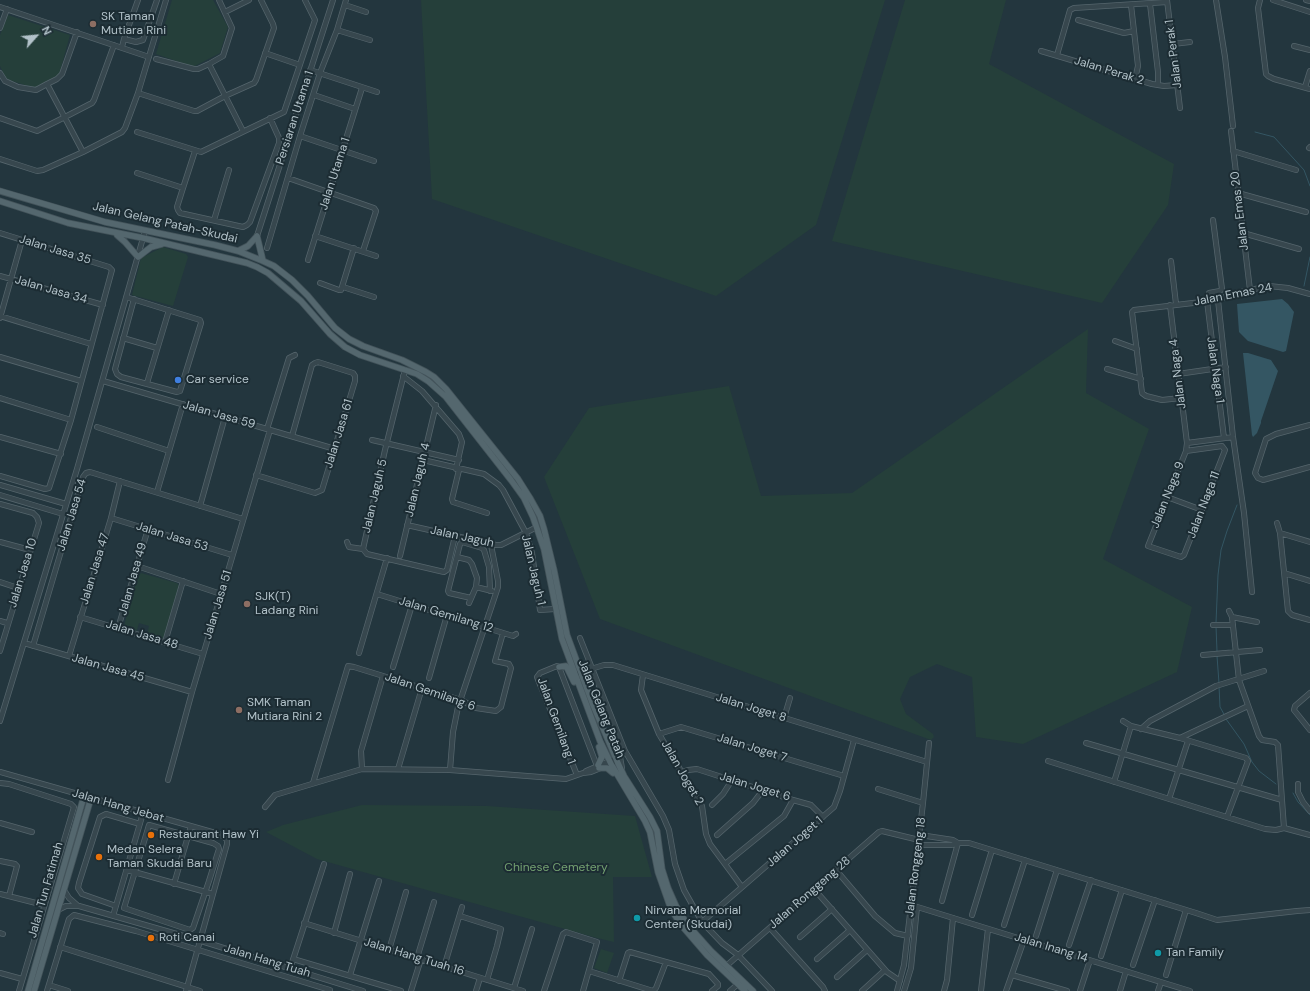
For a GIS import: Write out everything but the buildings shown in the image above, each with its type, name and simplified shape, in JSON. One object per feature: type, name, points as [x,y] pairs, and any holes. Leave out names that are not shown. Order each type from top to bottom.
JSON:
[{"type":"main road","name":"Jalan Gelang Patah-Skudai","points":[[0,191],[105,222],[238,251],[274,266],[292,280],[308,296],[335,328],[349,339],[363,346],[402,360],[434,378],[476,426],[518,479],[532,501],[544,529]]},
{"type":"main road","name":"Jalan Gelang Patah-Skudai","points":[[0,201],[68,223],[115,234],[143,238],[247,263],[268,273],[301,301],[330,334],[346,347],[404,373],[417,374],[434,385],[462,416],[524,498],[537,527]]},
{"type":"main road","points":[[34,212],[50,215],[54,215],[56,213],[55,211],[36,201]]},
{"type":"main road","points":[[115,234],[125,242],[138,258],[151,247],[164,243]]},
{"type":"main road","points":[[238,251],[248,246],[257,236]]},
{"type":"main road","points":[[257,236],[262,261]]},
{"type":"main road","points":[[532,501],[538,519],[537,527],[544,534],[549,548]]},
{"type":"main road","name":"Jalan Gelang Patah","points":[[537,527],[546,561],[562,639],[593,705],[616,760],[657,831],[662,869],[676,906],[687,924],[724,967]]},
{"type":"main road","name":"Jalan Gelang Patah","points":[[544,529],[567,635],[584,700],[610,762],[650,832],[658,872],[671,909],[682,926],[740,982]]},
{"type":"main road","points":[[559,667],[567,667],[584,700]]},
{"type":"main road","points":[[594,726],[602,757],[598,766],[609,769],[622,782]]},
{"type":"main road","name":"Jalan Tun Fatimah","points":[[34,991],[84,796]]},
{"type":"main road","name":"Jalan Tun Fatimah","points":[[28,991],[58,910],[92,798]]},
{"type":"main road","points":[[740,982],[745,991]]},
{"type":"main road","points":[[740,982],[753,991]]},
{"type":"street","points":[[122,48],[138,0]]},
{"type":"street","points":[[124,39],[136,42],[143,40],[157,0]]},
{"type":"street","points":[[0,159],[40,171],[83,152],[122,132],[125,128],[138,93],[166,0]]},
{"type":"street","points":[[156,59],[194,69],[209,64],[223,56],[232,28],[219,0]]},
{"type":"street","points":[[225,12],[249,0]]},
{"type":"street","points":[[138,93],[197,111],[254,83],[274,28],[261,0]]},
{"type":"street","points":[[137,132],[201,152],[285,110],[315,20],[305,0]]},
{"type":"street","name":"Persiaran Utama 1","points":[[257,236],[333,0]]},
{"type":"street","name":"Jalan Emas 20","points":[[1216,0],[1225,57],[1233,151],[1250,290]]},
{"type":"street","points":[[1260,0],[1258,8],[1266,74],[1268,76],[1310,89]]},
{"type":"street","points":[[1273,0],[1310,12]]},
{"type":"street","points":[[1306,0],[1310,1]]},
{"type":"street","points":[[1057,55],[1070,10],[1074,8],[1131,6],[1167,1]]},
{"type":"street","name":"Jalan Perak 1","points":[[1167,1],[1180,108]]},
{"type":"street","points":[[268,248],[300,136],[320,73],[337,30],[345,2],[366,12]]},
{"type":"street","points":[[1150,4],[1158,72],[1158,85]]},
{"type":"street","points":[[0,6],[149,57]]},
{"type":"street","points":[[1131,6],[1138,66],[1135,79]]},
{"type":"street","points":[[0,28],[7,9]]},
{"type":"street","points":[[1078,20],[1124,33],[1134,31]]},
{"type":"street","points":[[337,30],[370,40]]},
{"type":"street","points":[[0,73],[5,81],[18,87],[36,90],[62,74],[77,32]]},
{"type":"street","points":[[1173,44],[1190,42]]},
{"type":"street","points":[[0,118],[36,131],[92,103],[114,45]]},
{"type":"street","points":[[1294,46],[1310,50]]},
{"type":"street","name":"Jalan Perak 2","points":[[1041,50],[1158,85],[1177,85]]},
{"type":"street","points":[[265,54],[300,65]]},
{"type":"street","points":[[209,64],[243,131]]},
{"type":"street","points":[[310,70],[377,92]]},
{"type":"street","points":[[1305,87],[1310,71]]},
{"type":"street","points":[[47,84],[83,152]]},
{"type":"street","name":"Jalan Utama 1","points":[[308,260],[362,88]]},
{"type":"street","points":[[314,95],[355,109]]},
{"type":"street","points":[[195,151],[177,207],[178,210],[180,213],[243,227],[250,222],[278,143],[279,138],[270,118]]},
{"type":"street","points":[[300,136],[374,161]]},
{"type":"street","points":[[1233,151],[1296,170]]},
{"type":"street","points":[[214,220],[229,170]]},
{"type":"street","points":[[137,172],[183,188]]},
{"type":"street","points":[[288,178],[375,209],[362,251]]},
{"type":"street","points":[[1238,192],[1306,212]]},
{"type":"street","points":[[1208,301],[1209,293],[1222,290],[1214,220]]},
{"type":"street","points":[[0,721],[103,381],[145,231]]},
{"type":"street","name":"Jalan Jasa 35","points":[[0,233],[109,267],[112,270],[103,305]]},
{"type":"street","points":[[1243,233],[1299,249]]},
{"type":"street","points":[[315,236],[376,256]]},
{"type":"street","points":[[22,240],[0,316],[91,344]]},
{"type":"street","points":[[342,288],[354,248]]},
{"type":"street","points":[[1171,261],[1176,304]]},
{"type":"street","name":"Jalan Jasa 34","points":[[0,276],[103,305]]},
{"type":"street","points":[[320,284],[339,290],[342,288],[374,297]]},
{"type":"street","name":"Jalan Emas 24","points":[[1137,349],[1133,311],[1135,309],[1218,300],[1232,294],[1270,286],[1280,286],[1310,293]]},
{"type":"street","points":[[126,297],[134,299],[199,319],[201,322],[182,390],[177,392],[121,377],[117,374],[115,369],[134,299]]},
{"type":"street","points":[[1218,300],[1252,592]]},
{"type":"street","name":"Jalan Naga 1","points":[[1208,301],[1224,438]]},
{"type":"street","points":[[0,476],[45,489],[49,488],[61,454],[103,305]]},
{"type":"street","name":"Jalan Naga 4","points":[[1170,305],[1187,443]]},
{"type":"street","points":[[147,383],[169,310]]},
{"type":"street","points":[[123,338],[157,348]]},
{"type":"street","points":[[1115,340],[1137,349],[1142,393],[1144,395],[1162,400],[1181,398]]},
{"type":"street","name":"Jalan Jasa 51","points":[[168,780],[289,358],[295,355]]},
{"type":"street","points":[[0,357],[81,381]]},
{"type":"street","name":"Jalan Jasa 61","points":[[256,475],[315,492],[320,492],[323,488],[335,449],[355,381],[355,376],[350,372],[318,362],[315,363],[312,366],[292,436]]},
{"type":"street","points":[[1178,374],[1226,367]]},
{"type":"street","points":[[1107,369],[1140,379]]},
{"type":"street","points":[[404,373],[436,405],[461,438],[462,442],[452,499],[453,502],[487,513]]},
{"type":"street","name":"Jalan Jaguh 5","points":[[363,549],[404,373]]},
{"type":"street","name":"Jalan Jasa 59","points":[[103,381],[335,449]]},
{"type":"street","points":[[162,398],[165,389]]},
{"type":"street","points":[[0,398],[71,420]]},
{"type":"street","points":[[157,492],[183,404]]},
{"type":"street","name":"Jalan Jaguh 4","points":[[400,556],[436,405]]},
{"type":"street","points":[[200,506],[225,417]]},
{"type":"street","points":[[1310,426],[1276,434],[1266,439],[1255,473],[1258,478],[1263,480],[1310,467]]},
{"type":"street","points":[[97,427],[169,451]]},
{"type":"street","points":[[0,437],[61,454]]},
{"type":"street","points":[[1187,443],[1233,437]]},
{"type":"street","points":[[372,440],[458,460]]},
{"type":"street","name":"Jalan Naga 9","points":[[1183,557],[1148,546],[1186,451],[1187,443]]},
{"type":"street","name":"Jalan Naga 11","points":[[1183,557],[1225,450],[1222,446],[1186,451]]},
{"type":"street","name":"Jalan Jaguh 1","points":[[422,460],[484,474],[499,485],[526,533],[532,553],[540,610],[555,609]]},
{"type":"street","name":"Jalan Jasa 54","points":[[33,646],[84,474],[90,472],[243,519]]},
{"type":"street","name":"Jalan Jasa 47","points":[[69,656],[111,518],[120,481]]},
{"type":"street","points":[[0,485],[66,504]]},
{"type":"street","points":[[0,496],[63,514]]},
{"type":"street","points":[[1168,497],[1202,510]]},
{"type":"street","name":"Jalan Jasa 10","points":[[0,504],[33,513],[37,517],[39,523],[0,651]]},
{"type":"street","name":"Jalan Jasa 53","points":[[111,518],[232,555]]},
{"type":"street","points":[[1277,523],[1280,533],[1288,611],[1292,615],[1310,620]]},
{"type":"street","name":"Jalan Jaguh","points":[[407,525],[491,545],[501,544],[537,527]]},
{"type":"street","name":"Jalan Jasa 49","points":[[118,628],[148,530]]},
{"type":"street","points":[[1280,533],[1310,542]]},
{"type":"street","points":[[347,542],[349,546],[363,549],[367,554],[445,572],[447,570],[455,536]]},
{"type":"street","points":[[0,542],[30,550]]},
{"type":"street","name":"Jalan Jaguh","points":[[457,557],[461,542],[484,550],[489,567],[493,592]]},
{"type":"street","points":[[450,770],[453,732],[461,700],[484,627],[493,592],[498,581],[491,545]]},
{"type":"street","points":[[468,603],[471,598],[476,587],[476,578],[472,564],[469,560],[457,557],[448,591],[449,593],[471,598]]},
{"type":"street","points":[[359,653],[387,558]]},
{"type":"street","points":[[137,566],[221,594]]},
{"type":"street","points":[[1284,573],[1310,582]]},
{"type":"street","points":[[165,642],[183,581]]},
{"type":"street","points":[[0,582],[18,588]]},
{"type":"street","points":[[476,587],[493,592]]},
{"type":"street","name":"Jalan Gemilang 12","points":[[377,594],[513,636],[516,634]]},
{"type":"street","points":[[393,667],[412,605]]},
{"type":"street","points":[[1229,611],[1232,617],[1239,680],[1258,736],[1262,740],[1275,742],[1278,745],[1284,828]]},
{"type":"street","points":[[429,678],[447,615]]},
{"type":"street","name":"Jalan Jasa 48","points":[[80,617],[203,654]]},
{"type":"street","points":[[1232,617],[1257,622]]},
{"type":"street","points":[[0,621],[8,623]]},
{"type":"street","points":[[1216,625],[1233,626]]},
{"type":"street","name":"Jalan Gemilang 6","points":[[313,783],[348,666],[461,700],[472,707],[496,711],[501,707],[511,668],[509,664],[495,660],[503,633]]},
{"type":"street","points":[[580,638],[625,751],[663,816],[669,830],[675,864],[684,890],[702,922],[722,943],[738,955],[772,991]]},
{"type":"street","name":"Jalan Jasa 45","points":[[24,643],[192,692]]},
{"type":"street","points":[[1203,655],[1260,650]]},
{"type":"street","name":"Jalan Joget 8","points":[[578,673],[607,665],[613,665],[927,762]]},
{"type":"street","name":"Jalan Gemilang 1","points":[[577,775],[537,677],[540,673],[557,666],[559,667],[598,766]]},
{"type":"street","points":[[1141,729],[1150,721],[1219,685],[1264,672]]},
{"type":"street","name":"Jalan Joget 2","points":[[643,675],[641,690],[659,734],[702,806],[706,834],[710,844],[742,888]]},
{"type":"street","points":[[362,769],[361,751],[383,676]]},
{"type":"street","points":[[398,769],[422,688]]},
{"type":"street","points":[[1310,693],[1295,706],[1294,710],[1310,730]]},
{"type":"street","points":[[784,718],[790,698]]},
{"type":"street","points":[[1180,738],[1226,715],[1248,706]]},
{"type":"street","points":[[1123,721],[1131,726],[1180,738],[1246,758],[1248,761],[1227,817]]},
{"type":"street","points":[[1114,782],[1131,726]]},
{"type":"street","name":"Jalan Joget 7","points":[[659,734],[681,727],[844,776]]},
{"type":"street","name":"Jalan Joget 1","points":[[702,922],[834,807],[854,740]]},
{"type":"street","points":[[1169,799],[1180,771],[1188,741]]},
{"type":"street","name":"Jalan Ronggeng 18","points":[[897,991],[904,965],[912,905],[929,742]]},
{"type":"street","points":[[1086,743],[1282,800]]},
{"type":"street","points":[[624,776],[620,757],[625,751]]},
{"type":"street","points":[[266,807],[275,795],[362,769],[450,770],[566,779],[616,760]]},
{"type":"street","points":[[1048,761],[1270,830],[1284,828],[1310,835]]},
{"type":"street","name":"Jalan Joget 6","points":[[682,772],[693,769],[811,805],[823,817]]},
{"type":"street","name":"Jalan Hang Jebat","points":[[0,772],[218,834],[227,840],[187,989]]},
{"type":"street","points":[[712,805],[732,780]]},
{"type":"street","points":[[0,783],[9,784],[71,804],[74,807],[19,991]]},
{"type":"street","points":[[1298,784],[1298,792],[1310,811]]},
{"type":"street","points":[[878,789],[923,803]]},
{"type":"street","points":[[717,835],[753,803],[763,790]]},
{"type":"street","points":[[725,864],[784,816],[793,800]]},
{"type":"street","points":[[113,916],[143,813]]},
{"type":"street","points":[[116,906],[82,894],[78,888],[79,884],[100,817],[106,814],[140,824]]},
{"type":"street","points":[[0,823],[32,832]]},
{"type":"street","points":[[149,825],[216,844],[219,849],[195,927],[190,930],[124,908],[135,872],[149,825]]},
{"type":"street","points":[[174,884],[191,826]]},
{"type":"street","points":[[67,829],[81,833]]},
{"type":"street","name":"Jalan Ronggeng 28","points":[[724,967],[882,831],[919,840]]},
{"type":"street","points":[[919,840],[953,840],[958,843]]},
{"type":"street","points":[[919,840],[952,845],[969,842],[1217,920],[1310,910]]},
{"type":"street","points":[[942,901],[958,843]]},
{"type":"street","points":[[972,915],[992,850]]},
{"type":"street","points":[[1004,925],[1025,860]]},
{"type":"street","points":[[0,861],[15,864],[17,866],[9,896]]},
{"type":"street","points":[[290,968],[324,864]]},
{"type":"street","points":[[127,870],[213,894]]},
{"type":"street","points":[[836,870],[875,916],[895,933],[908,936]]},
{"type":"street","points":[[1036,936],[1058,870]]},
{"type":"street","points":[[334,933],[350,874]]},
{"type":"street","points":[[1069,945],[1091,880]]},
{"type":"street","points":[[350,975],[380,881]]},
{"type":"street","points":[[814,889],[885,970],[900,981]]},
{"type":"street","points":[[64,890],[78,906]]},
{"type":"street","points":[[1101,956],[1122,890]]},
{"type":"street","points":[[389,950],[406,892]]},
{"type":"street","points":[[0,894],[44,905]]},
{"type":"street","points":[[1133,965],[1156,900]]},
{"type":"street","points":[[411,991],[434,902]]},
{"type":"street","name":"Jalan Inang 14","points":[[912,905],[1190,991]]},
{"type":"street","name":"Jalan Hang Tuah","points":[[58,910],[66,906],[78,906],[201,941],[363,991]]},
{"type":"street","points":[[444,967],[462,907]]},
{"type":"street","points":[[904,991],[911,968],[917,907]]},
{"type":"street","points":[[800,937],[832,909]]},
{"type":"street","points":[[1166,975],[1186,910]]},
{"type":"street","points":[[47,991],[69,919],[74,915],[136,931],[330,991],[333,982]]},
{"type":"street","points":[[460,916],[501,929],[501,935],[487,980]]},
{"type":"street","points":[[944,991],[947,980],[953,918]]},
{"type":"street","name":"Jalan Hang Tuah 16","points":[[304,923],[523,991]]},
{"type":"street","points":[[770,928],[825,991]]},
{"type":"street","points":[[514,988],[532,929]]},
{"type":"street","points":[[981,991],[988,929]]},
{"type":"street","points":[[817,959],[850,930]]},
{"type":"street","points":[[544,991],[564,933],[597,942],[583,991]]},
{"type":"street","points":[[1006,991],[1024,940]]},
{"type":"street","points":[[34,941],[45,944]]},
{"type":"street","points":[[60,947],[187,989],[200,991]]},
{"type":"street","points":[[836,977],[867,950]]},
{"type":"street","points":[[619,981],[629,952],[709,974],[717,981],[718,986],[712,991]]},
{"type":"street","points":[[293,959],[401,991]]},
{"type":"street","points":[[1080,991],[1090,960]]},
{"type":"street","points":[[589,971],[654,990],[666,962]]},
{"type":"street","points":[[862,991],[885,970]]},
{"type":"street","points":[[1120,991],[1126,971]]},
{"type":"street","points":[[0,973],[22,979]]},
{"type":"street","points":[[1012,975],[1067,991]]},
{"type":"street","points":[[476,991],[480,978]]},
{"type":"street","points":[[730,991],[740,982]]},
{"type":"street","points":[[1158,991],[1161,982]]},
{"type":"street","points":[[49,985],[68,991]]},
{"type":"green space","points":[[172,0],[213,0],[228,27],[220,53],[193,67],[156,54]]},
{"type":"green space","points":[[421,0],[885,0],[816,225],[716,296],[432,199]]},
{"type":"green space","points":[[905,0],[1006,0],[989,64],[1174,164],[1168,205],[1102,303],[832,241]]},
{"type":"green space","points":[[8,15],[70,35],[59,75],[34,88],[6,79],[0,66],[0,35]]},
{"type":"green space","points":[[163,247],[186,254],[188,257],[173,306],[132,295],[141,258]]},
{"type":"green space","points":[[1088,329],[1086,393],[1149,429],[1103,559],[1192,607],[1177,672],[1023,744],[976,737],[972,677],[937,664],[910,677],[900,699],[906,714],[933,734],[934,737],[931,740],[600,619],[544,477],[589,408],[729,386],[761,496],[852,493]]},
{"type":"green space","points":[[141,573],[177,583],[179,586],[164,637],[162,639],[147,635],[149,626],[139,623],[136,633],[125,628],[124,626],[137,578]]},
{"type":"green space","name":"Chinese Cemetery","points":[[362,805],[487,806],[635,816],[652,877],[613,877],[614,942],[317,859],[266,832],[283,825]]},
{"type":"green space","points":[[601,949],[614,953],[607,973],[594,968]]},
{"type":"water","points":[[1282,299],[1294,312],[1286,351],[1283,352],[1248,341],[1239,332],[1237,304]]},
{"type":"water","points":[[1243,353],[1248,353],[1271,360],[1278,371],[1261,423],[1257,433],[1253,437],[1252,435]]},
{"type":"waterway","points":[[1255,132],[1274,137],[1304,170],[1310,186]]},
{"type":"waterway","points":[[1304,286],[1310,257]]},
{"type":"waterway","points":[[1216,623],[1218,575],[1221,550],[1237,505]]},
{"type":"waterway","points":[[1216,626],[1217,651]]},
{"type":"waterway","points":[[1217,656],[1219,683]]},
{"type":"waterway","points":[[1219,686],[1220,707],[1225,716]]},
{"type":"waterway","points":[[1226,719],[1244,744],[1252,762],[1259,771],[1276,784]]},
{"type":"waterway","points":[[1293,793],[1298,802],[1310,815]]},
{"type":"place","name":"SK Taman Mutiara Rini","points":[[93,24]]},
{"type":"place","name":"Car service","points":[[178,380]]},
{"type":"place","name":"SJK(T) Ladang Rini","points":[[247,604]]},
{"type":"place","name":"SMK Taman Mutiara Rini 2","points":[[239,710]]},
{"type":"place","name":"Restaurant Haw Yi","points":[[151,835]]},
{"type":"place","name":"Medan Selera Taman Skudai Baru","points":[[99,857]]},
{"type":"place","name":"Nirvana Memorial Center (Skudai)","points":[[637,918]]},
{"type":"place","name":"Roti Canai","points":[[151,938]]},
{"type":"place","name":"Tan Family","points":[[1158,953]]}]
